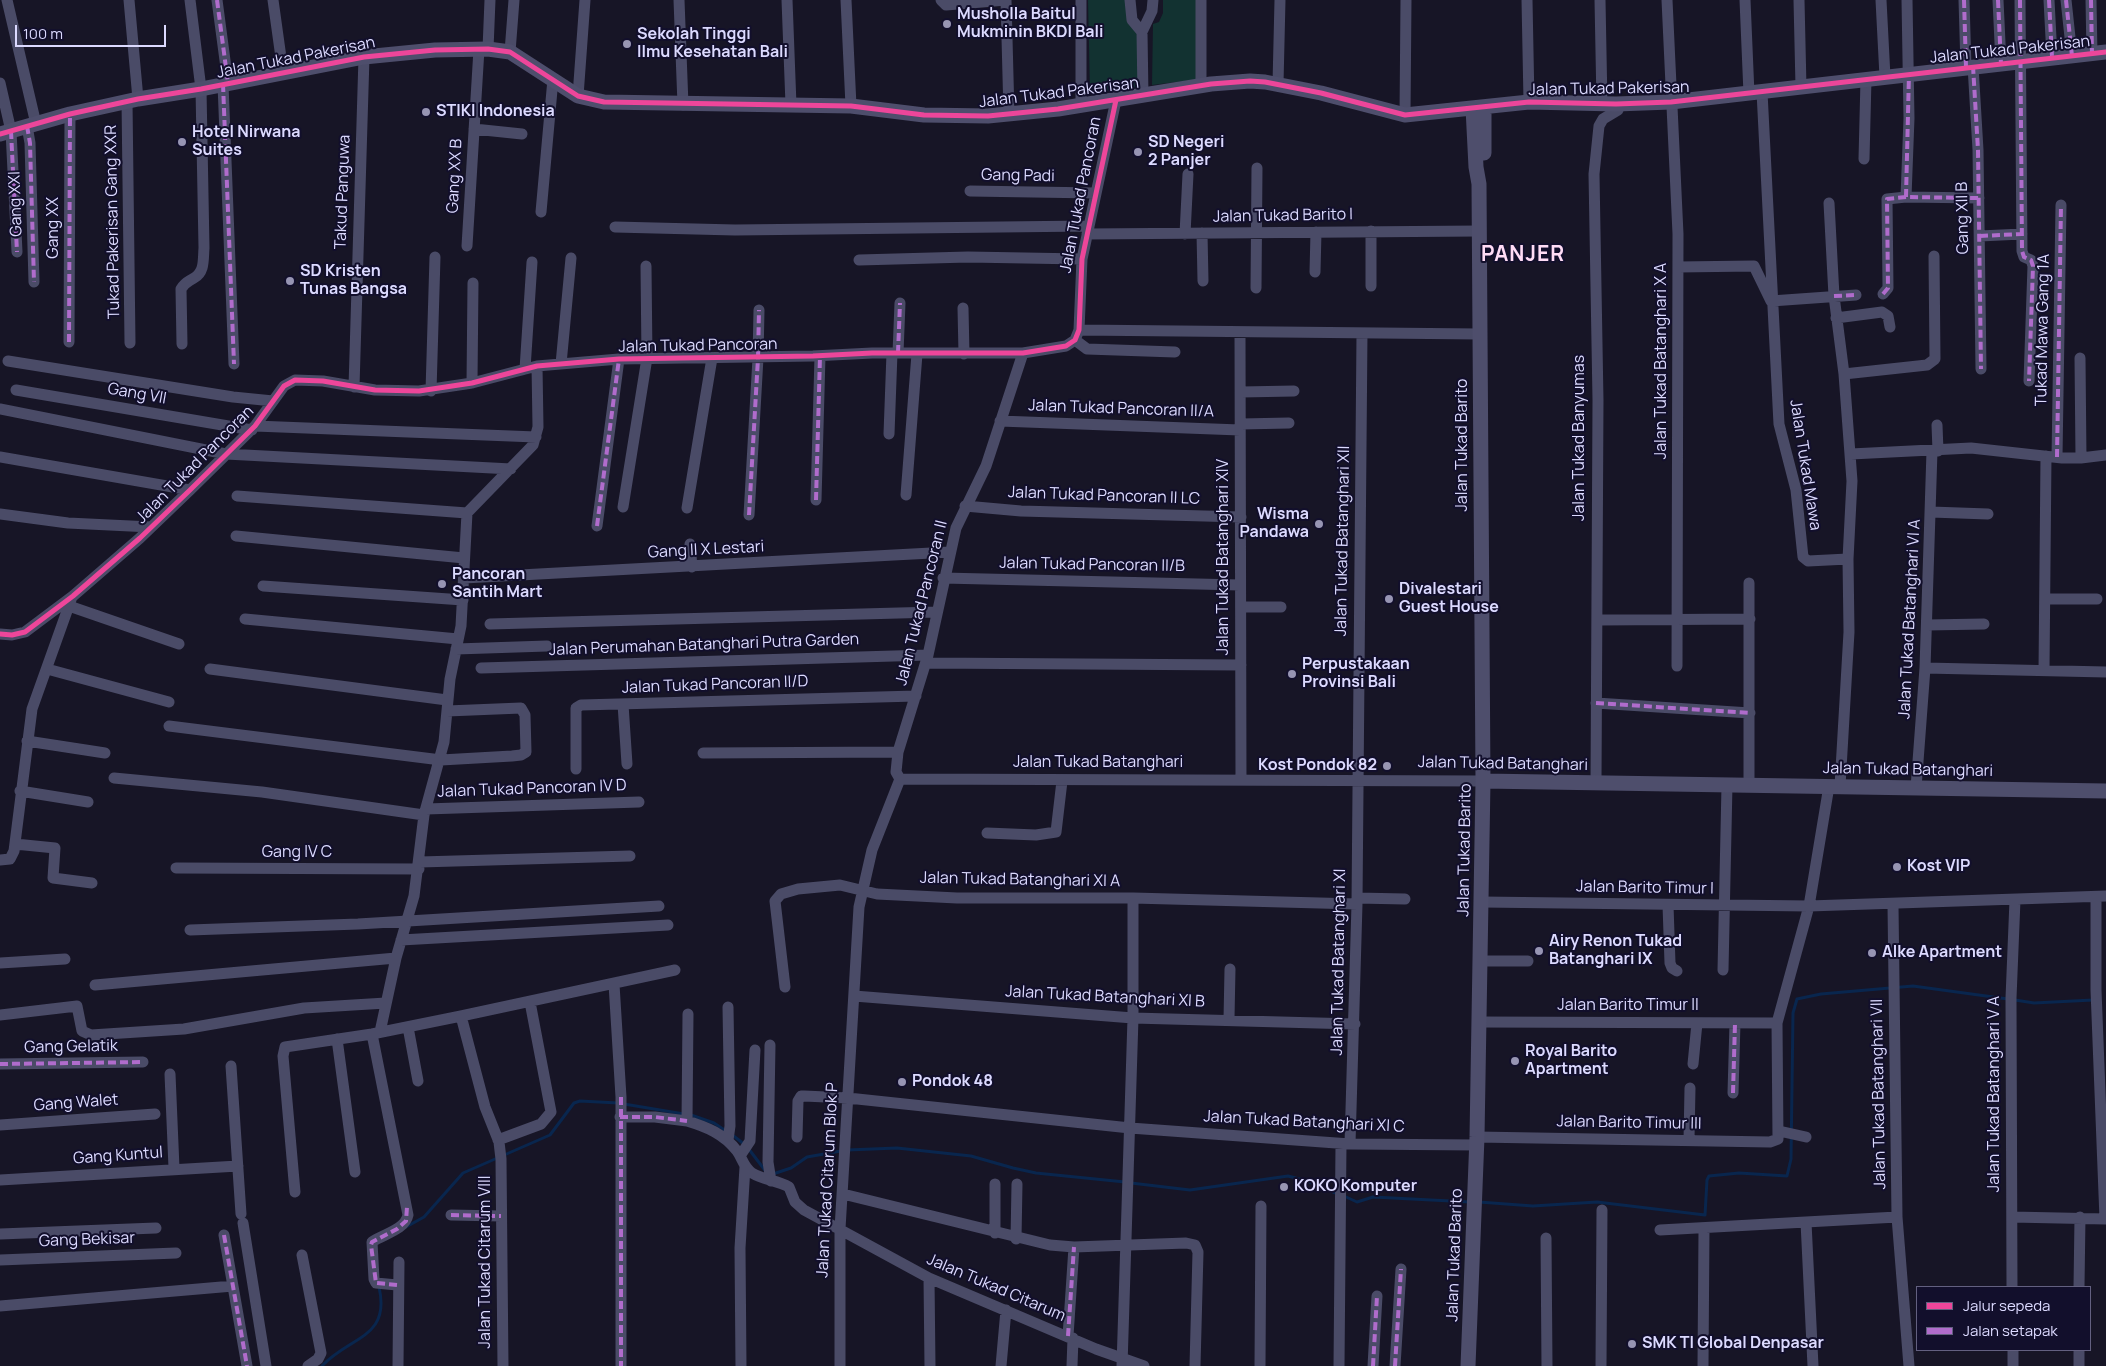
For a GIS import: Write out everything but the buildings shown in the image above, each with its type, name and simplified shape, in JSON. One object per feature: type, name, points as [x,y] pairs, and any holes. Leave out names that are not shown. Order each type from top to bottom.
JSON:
[{"type":"street","name":"Gang XXI","points":[[7,0],[31,125],[34,282]]},
{"type":"street","name":"Tukad Pakerisan Gang XXR","points":[[129,0],[133,100],[130,343]]},
{"type":"street","points":[[182,344],[182,289],[186,282],[196,277],[202,271],[203,265],[201,89],[190,0]]},
{"type":"street","points":[[217,0],[225,84],[234,364]]},
{"type":"street","points":[[274,0],[283,72]]},
{"type":"street","name":"Gang XX B","points":[[467,246],[474,129],[490,0]]},
{"type":"street","points":[[510,52],[514,0]]},
{"type":"street","points":[[578,96],[585,0]]},
{"type":"street","points":[[679,0],[682,105]]},
{"type":"street","points":[[786,0],[791,105]]},
{"type":"street","points":[[846,0],[850,106]]},
{"type":"street","points":[[941,0],[946,5],[1006,0],[1009,114]]},
{"type":"street","points":[[1081,0],[1081,106]]},
{"type":"street","points":[[1130,0],[1132,20],[1142,32]]},
{"type":"street","points":[[1142,96],[1142,32],[1152,11],[1153,0]]},
{"type":"street","points":[[1200,86],[1201,0]]},
{"type":"street","points":[[1278,84],[1280,0]]},
{"type":"street","points":[[1405,115],[1406,0]]},
{"type":"street","points":[[1527,0],[1529,102]]},
{"type":"street","points":[[1600,0],[1602,104]]},
{"type":"street","name":"Jalan Tukad Batanghari X A","points":[[1667,0],[1678,267],[1677,666]]},
{"type":"street","name":"Jalan Tukad Mawa","points":[[1745,0],[1756,93],[1779,424],[1796,490],[1803,556],[1808,561],[1848,559]]},
{"type":"street","points":[[1799,0],[1801,87]]},
{"type":"street","points":[[1881,0],[1885,76]]},
{"type":"street","points":[[1906,197],[1909,115],[1907,0]]},
{"type":"street","name":"Gang XII B","points":[[1964,0],[1970,67],[1976,98],[1981,369]]},
{"type":"street","points":[[1998,0],[2001,64]]},
{"type":"street","points":[[2020,0],[2022,254],[2031,260],[2033,266],[2029,381]]},
{"type":"street","points":[[2049,0],[2052,57]]},
{"type":"street","points":[[2066,0],[2072,56]]},
{"type":"street","points":[[2091,0],[2099,53]]},
{"type":"street","name":"Jalan Tukad Pakerisan","points":[[5,132],[70,114],[133,100],[201,89],[364,57],[411,52],[484,49],[510,52],[578,96],[604,102],[682,105],[850,106],[924,115],[1009,114],[1081,106],[1115,105],[1142,96],[1241,81],[1278,84],[1340,97],[1405,115],[1429,114],[1529,102],[1602,104],[1671,102],[2099,53]]},
{"type":"street","name":"Takud Panguwa","points":[[354,387],[364,57]]},
{"type":"street","points":[[541,212],[552,79]]},
{"type":"street","points":[[1864,159],[1866,79]]},
{"type":"street","points":[[0,83],[17,252]]},
{"type":"street","name":"Jalan Tukad Banyumas","points":[[1596,783],[1598,400],[1594,174],[1599,126],[1603,120],[1618,110],[1620,104]]},
{"type":"street","name":"Jalan Tukad Pancoran","points":[[0,634],[24,632],[71,601],[254,428],[284,386],[296,380],[375,390],[431,390],[472,383],[538,366],[620,359],[758,358],[895,353],[1023,353],[1066,346],[1077,335],[1082,259],[1115,105]]},
{"type":"street","name":"Jalan Tukad Barito","points":[[1468,1366],[1477,1141],[1483,781],[1479,184],[1476,167],[1478,107]]},
{"type":"street","name":"Gang XX","points":[[69,342],[70,114]]},
{"type":"street","points":[[474,129],[522,134]]},
{"type":"street","points":[[1256,288],[1257,168]]},
{"type":"street","points":[[1185,234],[1188,174]]},
{"type":"street","name":"Gang Padi","points":[[970,191],[1096,193]]},
{"type":"street","points":[[1883,294],[1888,288],[1886,202],[1889,198],[1979,198]]},
{"type":"street","points":[[1777,1023],[1809,906],[1834,786],[1848,632],[1851,454],[1844,374],[1836,318],[1828,203]]},
{"type":"street","name":"Tukad Mawa Gang 1A","points":[[2044,670],[2045,599],[2061,205]]},
{"type":"street","name":"Jalan Tukad Barito I","points":[[615,227],[735,230],[1088,230],[1185,234],[1479,231]]},
{"type":"street","points":[[1371,231],[1371,286]]},
{"type":"street","points":[[1315,272],[1316,232]]},
{"type":"street","points":[[1202,233],[1203,281]]},
{"type":"street","points":[[1980,236],[2022,234]]},
{"type":"street","points":[[859,260],[968,256],[1082,259]]},
{"type":"street","points":[[1844,374],[1927,366],[1933,362],[1935,359],[1934,256]]},
{"type":"street","points":[[431,390],[435,257]]},
{"type":"street","points":[[561,364],[571,258]]},
{"type":"street","points":[[525,369],[532,262]]},
{"type":"street","points":[[623,507],[647,358],[646,266]]},
{"type":"street","points":[[1678,267],[1754,266],[1758,269],[1766,293],[1771,301],[1856,295]]},
{"type":"street","points":[[472,383],[473,283]]},
{"type":"street","points":[[888,434],[900,303]]},
{"type":"street","points":[[963,308],[964,354]]},
{"type":"street","points":[[749,515],[758,358],[758,310]]},
{"type":"street","points":[[1836,318],[1882,312],[1888,316],[1890,327]]},
{"type":"street","points":[[1077,335],[1240,333],[1479,334]]},
{"type":"street","name":"Jalan Tukad Batanghari XIV","points":[[1240,333],[1240,780]]},
{"type":"street","name":"Jalan Tukad Batanghari XII","points":[[1356,780],[1362,333]]},
{"type":"street","points":[[1077,335],[1087,350],[1175,352]]},
{"type":"street","name":"Jalan Tukad Pancoran II","points":[[900,780],[896,772],[898,752],[927,659],[943,578],[956,528],[986,466],[1023,353]]},
{"type":"street","points":[[906,495],[917,354]]},
{"type":"street","points":[[816,500],[820,356]]},
{"type":"street","points":[[687,508],[712,358]]},
{"type":"street","points":[[2080,358],[2080,458]]},
{"type":"street","points":[[597,526],[620,359]]},
{"type":"street","points":[[8,361],[225,396],[274,401]]},
{"type":"street","points":[[393,1284],[376,1283],[374,1279],[372,1242],[397,1229],[406,1221],[408,1215],[376,1033],[408,920],[419,866],[425,812],[441,760],[463,600],[467,513],[526,454],[536,437],[538,366]]},
{"type":"street","name":"Gang VII","points":[[16,390],[254,428],[536,437]]},
{"type":"street","points":[[1241,392],[1294,391]]},
{"type":"street","points":[[0,409],[226,454],[511,469]]},
{"type":"street","name":"Jalan Tukad Pancoran II/A","points":[[1000,421],[1240,427],[1289,423]]},
{"type":"street","name":"Jalan Tukad Batanghari VI A","points":[[1916,788],[1926,668],[1931,512],[1937,425]]},
{"type":"street","points":[[1851,454],[1988,449],[2080,458],[2106,455]]},
{"type":"street","points":[[0,458],[190,490]]},
{"type":"street","points":[[237,496],[467,513]]},
{"type":"street","name":"Jalan Tukad Pancoran II LC","points":[[965,506],[1041,511],[1241,517]]},
{"type":"street","points":[[1931,512],[1988,514]]},
{"type":"street","points":[[0,514],[68,523],[151,527]]},
{"type":"street","points":[[236,536],[464,558]]},
{"type":"street","points":[[690,544],[692,567]]},
{"type":"street","name":"Gang II X Lestari","points":[[464,578],[950,552]]},
{"type":"street","name":"Jalan Tukad Pancoran II/B","points":[[943,578],[1240,585]]},
{"type":"street","points":[[1749,583],[1749,784]]},
{"type":"street","points":[[263,586],[463,600]]},
{"type":"street","points":[[2045,599],[2097,599]]},
{"type":"street","points":[[0,860],[12,857],[32,710],[71,601],[179,644]]},
{"type":"street","points":[[1240,607],[1281,607]]},
{"type":"street","points":[[490,624],[936,612]]},
{"type":"street","points":[[245,619],[457,644],[547,646]]},
{"type":"street","points":[[1598,620],[1750,619]]},
{"type":"street","points":[[1927,625],[1984,624]]},
{"type":"street","points":[[927,659],[1241,665]]},
{"type":"street","name":"Jalan Perumahan Batanghari Putra Garden","points":[[481,668],[927,659]]},
{"type":"street","points":[[1926,668],[2106,672]]},
{"type":"street","points":[[46,669],[169,702]]},
{"type":"street","points":[[169,726],[441,760],[512,756],[522,755],[526,752],[523,710],[447,706],[210,669]]},
{"type":"street","name":"Jalan Tukad Pancoran II/D","points":[[576,769],[576,708],[581,705],[916,696]]},
{"type":"street","points":[[1596,703],[1750,713]]},
{"type":"street","points":[[623,704],[627,764]]},
{"type":"street","points":[[27,741],[105,753]]},
{"type":"street","points":[[703,753],[898,752]]},
{"type":"street","name":"Jalan Tukad Pancoran IV D","points":[[114,778],[262,792],[425,812],[639,802]]},
{"type":"street","name":"Jalan Tukad Batanghari","points":[[900,780],[1483,781],[2106,791]]},
{"type":"street","name":"Jalan Tukad Citarum Blok P","points":[[840,1366],[840,1229],[844,1194],[845,1145],[862,891],[872,850],[900,780]]},
{"type":"street","name":"Jalan Tukad Batanghari XI","points":[[1339,1366],[1340,1191],[1355,1024],[1356,780]]},
{"type":"street","points":[[987,834],[1036,835],[1056,832],[1058,829],[1062,781]]},
{"type":"street","points":[[1723,970],[1727,785]]},
{"type":"street","points":[[20,791],[88,802]]},
{"type":"street","points":[[15,844],[55,848],[53,878],[92,883]]},
{"type":"street","name":"Gang IV C","points":[[176,868],[419,866],[630,856]]},
{"type":"street","name":"Jalan Tukad Batanghari XI A","points":[[785,988],[776,918],[776,898],[784,893],[798,889],[824,885],[840,885],[862,891],[956,898],[1357,901],[1405,899]]},
{"type":"street","points":[[1809,906],[1893,905],[2101,897],[2096,990],[2106,1219],[2012,1217]]},
{"type":"street","points":[[1123,1363],[1128,1245],[1133,1018],[1133,898]]},
{"type":"street","name":"Jalan Tukad Batanghari V A","points":[[2012,1286],[2011,1003],[2015,900]]},
{"type":"street","name":"Jalan Barito Timur I","points":[[1482,902],[1809,906]]},
{"type":"street","points":[[1668,905],[1670,963],[1672,968],[1677,971]]},
{"type":"street","name":"Jalan Tukad Batanghari VII","points":[[1893,905],[1897,1217],[1909,1366]]},
{"type":"street","points":[[190,930],[358,924],[659,906]]},
{"type":"street","points":[[401,940],[668,925]]},
{"type":"street","points":[[95,985],[396,958]]},
{"type":"street","points":[[0,963],[65,959]]},
{"type":"street","points":[[1481,961],[1528,961]]},
{"type":"street","points":[[1229,1019],[1230,969]]},
{"type":"street","points":[[295,1192],[284,1050],[289,1045],[408,1027],[675,970]]},
{"type":"street","points":[[614,984],[621,1097],[621,1366]]},
{"type":"street","name":"Jalan Tukad Batanghari XI B","points":[[854,996],[1133,1018],[1229,1019],[1355,1024]]},
{"type":"street","points":[[499,1141],[541,1124],[551,1112],[530,1002]]},
{"type":"street","points":[[0,1015],[77,1006],[82,1031],[91,1035],[184,1029],[304,1008],[386,1003]]},
{"type":"street","points":[[728,1007],[730,1126],[728,1139]]},
{"type":"street","points":[[687,1120],[688,1014]]},
{"type":"street","name":"Jalan Tukad Citarum VIII","points":[[461,1016],[485,1107],[499,1141],[501,1159],[503,1366]]},
{"type":"street","name":"Jalan Barito Timur II","points":[[1479,1022],[1777,1023]]},
{"type":"street","points":[[1693,1064],[1697,1023]]},
{"type":"street","points":[[1733,1092],[1735,1023]]},
{"type":"street","name":"Jalan Barito Timur III","points":[[1477,1141],[1689,1140],[1770,1142],[1789,1135],[1777,1023]]},
{"type":"street","points":[[408,1027],[418,1081]]},
{"type":"street","points":[[337,1039],[355,1172]]},
{"type":"street","points":[[770,1045],[770,1176]]},
{"type":"street","points":[[741,1155],[750,1140],[755,1050]]},
{"type":"street","name":"Gang Gelatik","points":[[0,1064],[143,1062]]},
{"type":"street","points":[[230,1066],[242,1219],[266,1366]]},
{"type":"street","points":[[170,1074],[174,1168]]},
{"type":"street","points":[[1689,1140],[1690,1088]]},
{"type":"street","name":"Jalan Tukad Batanghari XI C","points":[[797,1137],[798,1101],[801,1096],[848,1098],[1130,1128],[1345,1144],[1477,1141]]},
{"type":"street","name":"Gang Walet","points":[[0,1125],[155,1114]]},
{"type":"street","points":[[620,1114],[687,1120],[713,1130],[728,1139],[741,1155],[745,1167],[740,1248],[741,1366]]},
{"type":"street","name":"Gang Kuntul","points":[[0,1180],[174,1168],[238,1166]]},
{"type":"street","name":"Jalan Tukad Citarum","points":[[745,1167],[759,1177],[770,1176],[789,1187],[795,1202],[804,1210],[929,1278],[1071,1337],[1123,1363],[1144,1366]]},
{"type":"street","points":[[995,1184],[995,1233]]},
{"type":"street","points":[[1016,1239],[1017,1184]]},
{"type":"street","points":[[844,1194],[1016,1239],[1050,1246],[1186,1244],[1197,1247],[1196,1366]]},
{"type":"street","points":[[1260,1366],[1261,1206]]},
{"type":"street","points":[[1601,1366],[1602,1210]]},
{"type":"street","points":[[451,1215],[501,1216]]},
{"type":"street","points":[[1660,1230],[1897,1217]]},
{"type":"street","points":[[2080,1217],[2080,1286]]},
{"type":"street","points":[[1806,1222],[1813,1366]]},
{"type":"street","points":[[0,1234],[156,1228]]},
{"type":"street","points":[[1703,1366],[1704,1228]]},
{"type":"street","points":[[224,1235],[247,1366]]},
{"type":"street","points":[[1546,1238],[1547,1366]]},
{"type":"street","points":[[1072,1366],[1074,1247]]},
{"type":"street","name":"Gang Bekisar","points":[[0,1260],[176,1253]]},
{"type":"street","points":[[302,1255],[320,1353],[318,1358],[308,1366]]},
{"type":"street","points":[[398,1366],[393,1284],[399,1262]]},
{"type":"street","points":[[1395,1366],[1401,1269]]},
{"type":"street","points":[[929,1278],[930,1366]]},
{"type":"street","points":[[0,1306],[233,1286]]},
{"type":"street","points":[[1373,1366],[1377,1296]]},
{"type":"street","points":[[1001,1366],[1006,1310]]},
{"type":"street","points":[[2013,1351],[2014,1366]]},
{"type":"street","points":[[2079,1351],[2079,1366]]},
{"type":"green space","points":[[1088,0],[1130,0],[1137,26],[1139,87],[1090,93]]},
{"type":"green space","points":[[1163,0],[1202,0],[1201,79],[1152,85],[1153,24],[1159,22],[1163,13]]},
{"type":"waterway","points":[[1479,1202],[1533,1206],[1597,1202],[1705,1215],[1707,1180],[1709,1176],[1739,1173],[1787,1176],[1791,1159],[1793,1013],[1797,999],[1821,994],[1913,986],[2008,999]]},
{"type":"waterway","points":[[2015,1000],[2034,1003],[2093,1000]]},
{"type":"waterway","points":[[406,1227],[424,1217],[463,1173],[550,1135],[574,1103],[580,1101],[618,1103]]},
{"type":"waterway","points":[[624,1104],[684,1114]]},
{"type":"waterway","points":[[691,1115],[714,1123],[726,1131]]},
{"type":"waterway","points":[[731,1134],[744,1144]]},
{"type":"waterway","points":[[748,1148],[767,1173]]},
{"type":"waterway","points":[[847,1150],[897,1148],[971,1156],[1036,1173],[1125,1182]]},
{"type":"waterway","points":[[773,1174],[791,1168],[807,1157],[841,1151]]},
{"type":"waterway","points":[[1131,1183],[1190,1190],[1288,1176],[1307,1181],[1338,1194]]},
{"type":"waterway","points":[[1344,1196],[1357,1202],[1373,1197],[1470,1202]]},
{"type":"waterway","points":[[322,1366],[373,1327],[379,1317],[381,1304],[379,1287]]},
{"type":"marked path","points":[[217,0],[228,83]]},
{"type":"marked path","points":[[1964,0],[1966,67]]},
{"type":"marked path","points":[[1998,0],[2001,64]]},
{"type":"marked path","points":[[2020,0],[2022,251],[2024,257],[2031,260],[2033,266],[2029,381]]},
{"type":"marked path","points":[[2049,0],[2052,57]]},
{"type":"marked path","points":[[2066,0],[2072,56]]},
{"type":"marked path","points":[[2091,0],[2092,54]]},
{"type":"marked path","points":[[1973,66],[1978,150],[1981,369]]},
{"type":"marked path","points":[[1906,197],[1909,73]]},
{"type":"marked path","points":[[223,84],[234,364]]},
{"type":"marked path","points":[[69,342],[70,114]]},
{"type":"marked path","points":[[27,126],[30,143],[34,282]]},
{"type":"marked path","points":[[11,131],[17,252]]},
{"type":"marked path","points":[[1883,294],[1888,288],[1887,199],[1906,197],[1979,198]]},
{"type":"marked path","points":[[2057,457],[2061,205]]},
{"type":"marked path","points":[[1980,236],[2022,234]]},
{"type":"marked path","points":[[1834,296],[1856,295]]},
{"type":"marked path","points":[[898,353],[900,303]]},
{"type":"marked path","points":[[749,515],[759,310]]},
{"type":"marked path","points":[[816,500],[820,356]]},
{"type":"marked path","points":[[597,526],[619,359]]},
{"type":"marked path","points":[[1596,703],[1750,713]]},
{"type":"marked path","points":[[1733,1093],[1735,1023]]},
{"type":"marked path","points":[[0,1064],[143,1062]]},
{"type":"marked path","points":[[621,1097],[621,1366]]},
{"type":"marked path","points":[[620,1117],[655,1117],[687,1121]]},
{"type":"marked path","points":[[397,1285],[376,1283],[371,1245],[372,1242],[397,1229],[406,1221],[407,1207]]},
{"type":"marked path","points":[[451,1215],[501,1216]]},
{"type":"marked path","points":[[224,1235],[247,1366]]},
{"type":"marked path","points":[[1068,1336],[1074,1247]]},
{"type":"marked path","points":[[1395,1366],[1401,1269]]},
{"type":"marked path","points":[[1373,1366],[1377,1296]]},
{"type":"cycle path","points":[[0,134],[70,114],[138,99],[201,89],[364,57],[435,50],[488,49],[510,52],[578,96],[604,102],[851,106],[924,115],[988,116],[1058,109],[1211,84],[1250,81],[1265,82],[1321,93],[1405,115],[1529,102],[1616,104],[1671,102],[2106,52]]},
{"type":"cycle path","points":[[0,634],[12,635],[25,632],[73,596],[140,538],[190,490],[255,426],[284,386],[295,380],[323,381],[375,390],[419,391],[472,383],[537,366],[619,359],[813,356],[872,353],[1023,353],[1066,346],[1075,340],[1079,330],[1082,259],[1116,100]]},
{"type":"place","name":"Musholla Baitul Mukminin BKDI Bali","points":[[947,24]]},
{"type":"place","name":"Sekolah Tinggi Ilmu Kesehatan Bali","points":[[627,44]]},
{"type":"place","name":"STIKI Indonesia","points":[[426,112]]},
{"type":"place","name":"Hotel Nirwana Suites","points":[[182,142]]},
{"type":"place","name":"SD Negeri 2 Panjer","points":[[1138,152]]},
{"type":"place","name":"SD Kristen Tunas Bangsa","points":[[290,281]]},
{"type":"place","name":"Wisma Pandawa","points":[[1319,524]]},
{"type":"place","name":"Pancoran Santih Mart","points":[[442,584]]},
{"type":"place","name":"Divalestari Guest House","points":[[1389,599]]},
{"type":"place","name":"Perpustakaan Provinsi Bali","points":[[1292,674]]},
{"type":"place","name":"Kost Pondok 82","points":[[1387,766]]},
{"type":"place","name":"Kost VIP","points":[[1897,867]]},
{"type":"place","name":"Airy Renon Tukad Batanghari IX","points":[[1539,951]]},
{"type":"place","name":"Alke Apartment","points":[[1872,953]]},
{"type":"place","name":"Royal Barito Apartment","points":[[1515,1061]]},
{"type":"place","name":"Pondok 48","points":[[902,1082]]},
{"type":"place","name":"KOKO Komputer","points":[[1284,1187]]},
{"type":"place","name":"SMK TI Global Denpasar","points":[[1632,1344]]},
{"type":"district","name":"PANJER","points":[[1523,255]]}]
